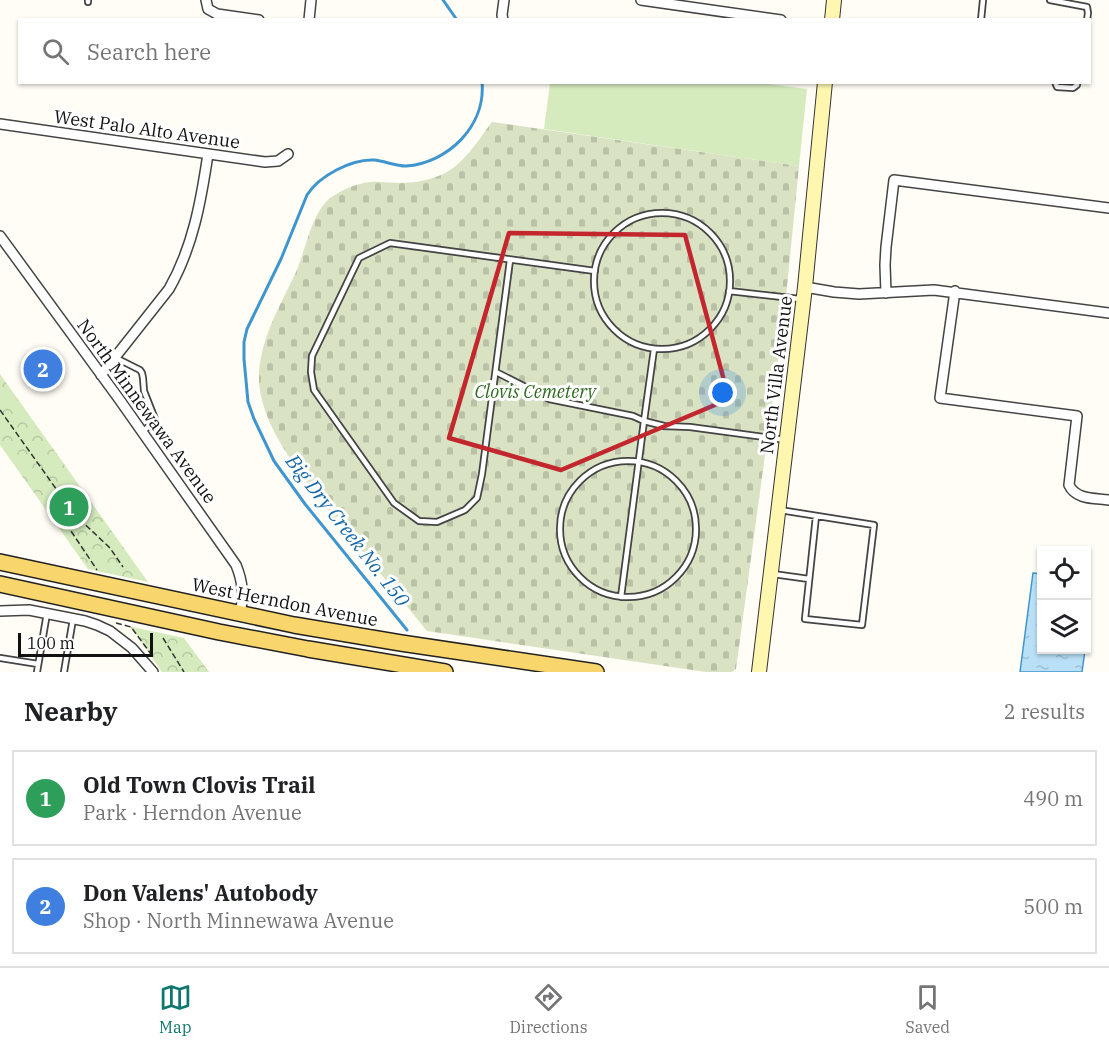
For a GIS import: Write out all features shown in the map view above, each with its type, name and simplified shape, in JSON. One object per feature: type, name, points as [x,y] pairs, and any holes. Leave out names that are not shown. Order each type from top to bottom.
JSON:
[{"type":"main road","points":[[832,18],[834,0]]},
{"type":"main road","name":"North Villa Avenue","points":[[759,672],[804,293],[825,84]]},
{"type":"main road","name":"West Herndon Avenue","points":[[0,562],[240,614],[402,644],[596,672]]},
{"type":"main road","points":[[0,584],[308,650],[444,672]]},
{"type":"street","points":[[206,0],[207,9],[217,14],[244,18]]},
{"type":"street","points":[[309,18],[311,0]]},
{"type":"street","points":[[503,18],[504,0]]},
{"type":"street","points":[[641,0],[766,18]]},
{"type":"street","name":"West Palo Alto Avenue","points":[[0,124],[273,162],[288,154]]},
{"type":"street","points":[[101,375],[169,289],[184,259],[202,197],[208,154]]},
{"type":"street","points":[[886,293],[886,248],[894,180],[1109,208]]},
{"type":"street","name":"North Minnewawa Avenue","points":[[0,236],[236,565],[243,588],[240,614]]},
{"type":"street","points":[[804,293],[955,291],[1109,313]]},
{"type":"street","points":[[955,291],[940,398],[1077,416],[1069,485],[1072,491],[1080,496],[1109,500]]},
{"type":"street","points":[[0,611],[29,609],[85,621],[110,631],[132,648],[153,672]]},
{"type":"lane","points":[[981,18],[983,0]]},
{"type":"lane","points":[[1050,0],[1087,7],[1087,18]]},
{"type":"lane","points":[[1056,84],[1057,87],[1073,88],[1077,84]]},
{"type":"lane","points":[[662,213],[682,216],[699,224],[713,236],[723,251],[729,269],[729,291],[726,305],[718,321],[705,334],[690,344],[672,349],[654,349],[634,344],[617,332],[603,316],[596,297],[595,271],[598,257],[608,239],[623,225],[642,216],[662,213]]},
{"type":"lane","points":[[510,260],[477,498],[465,510],[437,522],[419,521],[394,503],[314,390],[311,372],[312,356],[359,258],[390,243],[595,271]]},
{"type":"lane","points":[[729,291],[804,293]]},
{"type":"lane","points":[[621,597],[654,349]]},
{"type":"lane","points":[[116,357],[142,373],[144,391],[155,419],[142,432]]},
{"type":"lane","points":[[496,372],[549,399],[633,416],[644,422],[786,440]]},
{"type":"lane","points":[[619,462],[639,462],[657,468],[673,478],[686,493],[695,519],[694,548],[686,565],[674,580],[658,591],[640,597],[621,597],[593,587],[571,568],[563,550],[560,530],[562,511],[570,493],[583,478],[600,468],[619,462]]},
{"type":"lane","points":[[778,509],[874,525],[862,625],[805,619],[816,516]]},
{"type":"lane","points":[[770,574],[809,579]]},
{"type":"lane","points":[[37,672],[47,613]]},
{"type":"lane","points":[[64,672],[73,619]]},
{"type":"lane","points":[[0,658],[38,664]]},
{"type":"path","points":[[0,410],[65,502],[81,521],[110,548],[123,567]]},
{"type":"path","points":[[65,502],[59,512],[94,564],[97,574]]},
{"type":"path","points":[[163,638],[184,672]]},
{"type":"highlighted area","points":[[509,233],[685,235],[729,399],[561,470],[449,438]]},
{"type":"green space","points":[[550,84],[768,84],[807,89],[799,166],[544,129]]},
{"type":"green space","name":"Clovis Cemetery","points":[[492,122],[799,166],[785,307],[736,669],[732,672],[706,672],[427,631],[306,481],[278,439],[267,417],[261,395],[259,373],[264,347],[273,321],[296,272],[310,231],[326,202],[342,191],[361,184],[411,182],[442,175],[466,156]]},
{"type":"green space","points":[[0,374],[148,582],[88,569],[0,445]]},
{"type":"green space","points":[[128,626],[184,638],[209,672],[162,672]]},
{"type":"water","points":[[1033,573],[1037,574],[1037,654],[1084,654],[1082,672],[1020,672]]},
{"type":"waterway","name":"Big Dry Creek No. 150","points":[[443,0],[456,18]]},
{"type":"waterway","name":"Big Dry Creek No. 150","points":[[407,630],[305,504],[274,461],[248,402],[244,342],[247,329],[312,188],[327,175],[356,162],[374,160],[406,166],[436,158],[450,150],[471,127],[478,113],[482,98],[482,84]]},
{"type":"place","name":"Don Valens' Autobody","points":[[43,369]]},
{"type":"place","name":"Old Town Clovis Trail","points":[[69,507]]}]
